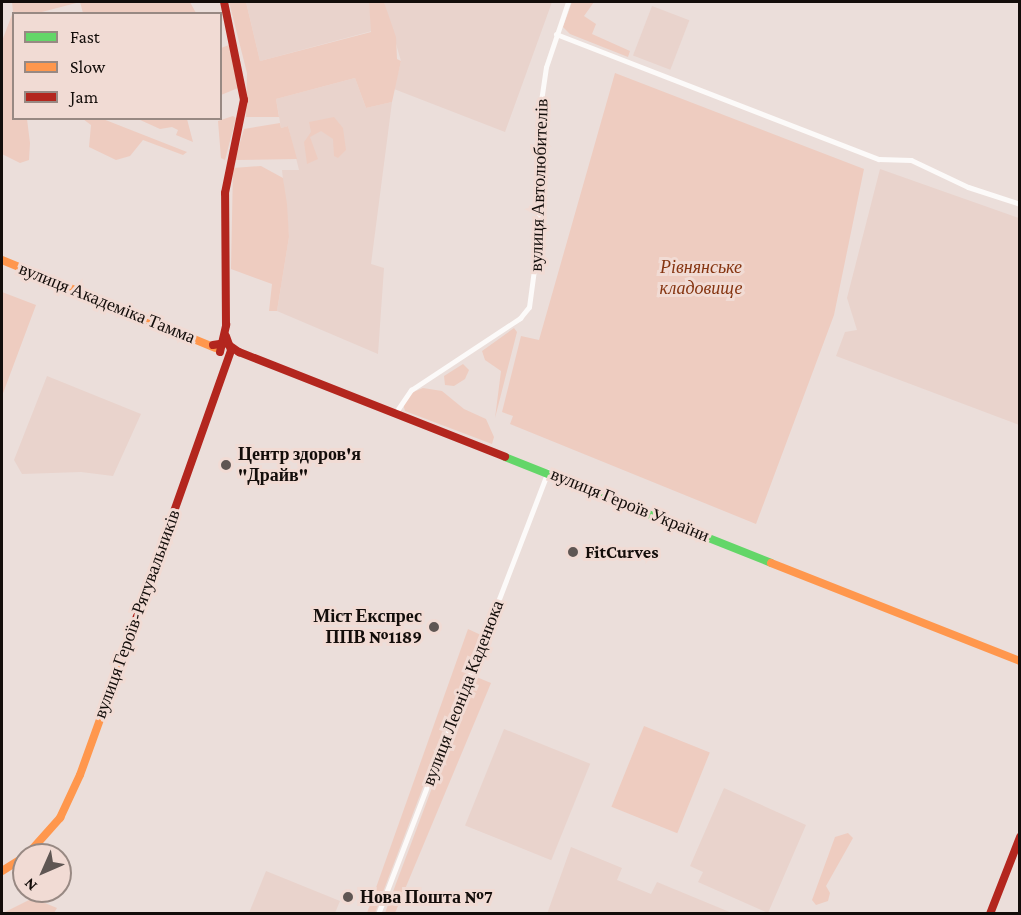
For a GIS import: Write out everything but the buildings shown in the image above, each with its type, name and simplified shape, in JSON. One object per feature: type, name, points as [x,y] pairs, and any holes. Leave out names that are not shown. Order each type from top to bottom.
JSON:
[{"type":"main road","name":"вулиця Героїв-Рятувальників","points":[[37,843],[60,818],[80,775],[225,348],[225,193],[244,100],[243,77],[224,2]]},
{"type":"main road","name":"вулиця Академіка Тамма","points":[[2,260],[225,348]]},
{"type":"main road","name":"вулиця Героїв України","points":[[225,348],[396,412],[1020,661]]},
{"type":"main road","points":[[990,914],[1020,837]]},
{"type":"street","name":"вулиця Автолюбителів","points":[[396,412],[411,390],[520,318],[529,307],[539,232],[540,108],[546,67],[568,2]]},
{"type":"street","points":[[556,34],[879,159],[911,160],[968,187],[1020,204]]},
{"type":"street","name":"вулиця Леоніда Каденюка","points":[[378,914],[548,472]]},
{"type":"shaded area","points":[[246,2],[369,2],[372,31],[260,61]]},
{"type":"shaded area","points":[[384,2],[552,2],[505,132],[394,89],[401,61]]},
{"type":"shaded area","points":[[652,6],[689,20],[670,70],[633,55]]},
{"type":"shaded area","points":[[355,78],[366,108],[392,102],[371,264],[384,268],[378,354],[277,311],[289,237],[282,170],[299,170],[288,126],[281,128],[276,99]]},
{"type":"shaded area","points":[[880,169],[1019,218],[1019,425],[836,356],[845,332],[857,330],[847,298]]},
{"type":"shaded area","points":[[47,376],[141,414],[113,476],[81,472],[22,474],[14,460]]},
{"type":"shaded area","points":[[504,729],[590,764],[551,860],[465,825]]},
{"type":"shaded area","points":[[724,788],[806,825],[768,913],[698,882],[703,872],[690,866]]},
{"type":"shaded area","points":[[571,847],[622,868],[617,880],[651,894],[657,882],[732,913],[547,914]]},
{"type":"shaded area","points":[[266,871],[340,901],[335,913],[249,913]]},
{"type":"green space","points":[[12,2],[80,2],[42,12],[13,12]]},
{"type":"green space","points":[[80,2],[190,2],[195,12],[83,12]]},
{"type":"green space","points":[[229,2],[246,2],[260,61],[371,32],[369,2],[384,2],[396,37],[397,59],[401,61],[392,102],[366,108],[355,78],[276,99],[279,117],[246,117],[247,73]]},
{"type":"green space","points":[[572,2],[594,2],[584,16],[596,24],[592,34],[630,51],[628,57],[570,34],[563,27]]},
{"type":"green space","points":[[12,15],[12,120],[27,120],[30,143],[29,160],[20,163],[2,154],[2,41]]},
{"type":"green space","points":[[229,45],[238,88],[222,95],[222,48]]},
{"type":"green space","name":"Рівнянське кладовище","points":[[615,73],[864,169],[834,315],[756,524],[510,424],[513,416],[502,412],[521,336],[539,340]]},
{"type":"green space","points":[[233,116],[236,118],[225,160],[221,158],[218,121]]},
{"type":"green space","points":[[334,117],[343,128],[346,150],[338,158],[334,156],[333,139],[321,131],[310,137],[318,159],[307,164],[304,142],[311,132],[309,122]]},
{"type":"green space","points":[[84,120],[106,120],[187,152],[183,155],[143,140],[130,156],[116,160],[89,147],[91,125]]},
{"type":"green space","points":[[140,120],[187,120],[193,142],[176,135],[178,130],[172,127],[160,129]]},
{"type":"green space","points":[[280,123],[281,128],[288,126],[297,159],[235,160],[244,129]]},
{"type":"green space","points":[[261,166],[283,178],[287,204],[289,237],[277,311],[269,311],[272,284],[231,269],[233,168]]},
{"type":"green space","points":[[2,292],[36,305],[2,396]]},
{"type":"green space","points":[[514,328],[517,332],[495,418],[501,371],[485,360],[482,351]]},
{"type":"green space","points":[[463,364],[469,370],[465,379],[454,386],[445,385],[444,376]]},
{"type":"green space","points":[[423,388],[442,391],[464,409],[486,419],[494,437],[492,444],[405,411],[403,404],[411,393]]},
{"type":"green space","points":[[468,629],[481,635],[375,913],[367,913]]},
{"type":"green space","points":[[474,676],[491,683],[395,913],[385,913]]},
{"type":"green space","points":[[644,726],[710,753],[677,833],[611,807]]},
{"type":"green space","points":[[848,833],[853,838],[826,886],[830,893],[828,901],[816,905],[812,900],[835,837]]},
{"type":"green space","points":[[23,903],[45,903],[57,908],[54,913],[3,913]]},
{"type":"traffic: fast","points":[[505,457],[771,563]]},
{"type":"traffic: slow","points":[[2,260],[216,348]]},
{"type":"traffic: slow","points":[[771,563],[1020,661]]},
{"type":"traffic: slow","points":[[38,843],[60,818],[80,775],[126,647]]},
{"type":"traffic: slow","points":[[2,871],[12,865]]},
{"type":"traffic: jam","points":[[220,352],[226,325],[225,193],[244,100],[224,2]]},
{"type":"traffic: jam","points":[[126,647],[231,350],[226,336]]},
{"type":"traffic: jam","points":[[213,345],[226,343],[239,352],[505,457]]},
{"type":"traffic: jam","points":[[990,914],[1020,837]]},
{"type":"place","name":"Центр здоров'я \"Драйв\"","points":[[226,465]]},
{"type":"place","name":"FitCurves","points":[[573,552]]},
{"type":"place","name":"Міст Експрес ППВ №1189","points":[[434,627]]},
{"type":"place","name":"Нова Пошта №7","points":[[348,897]]}]
